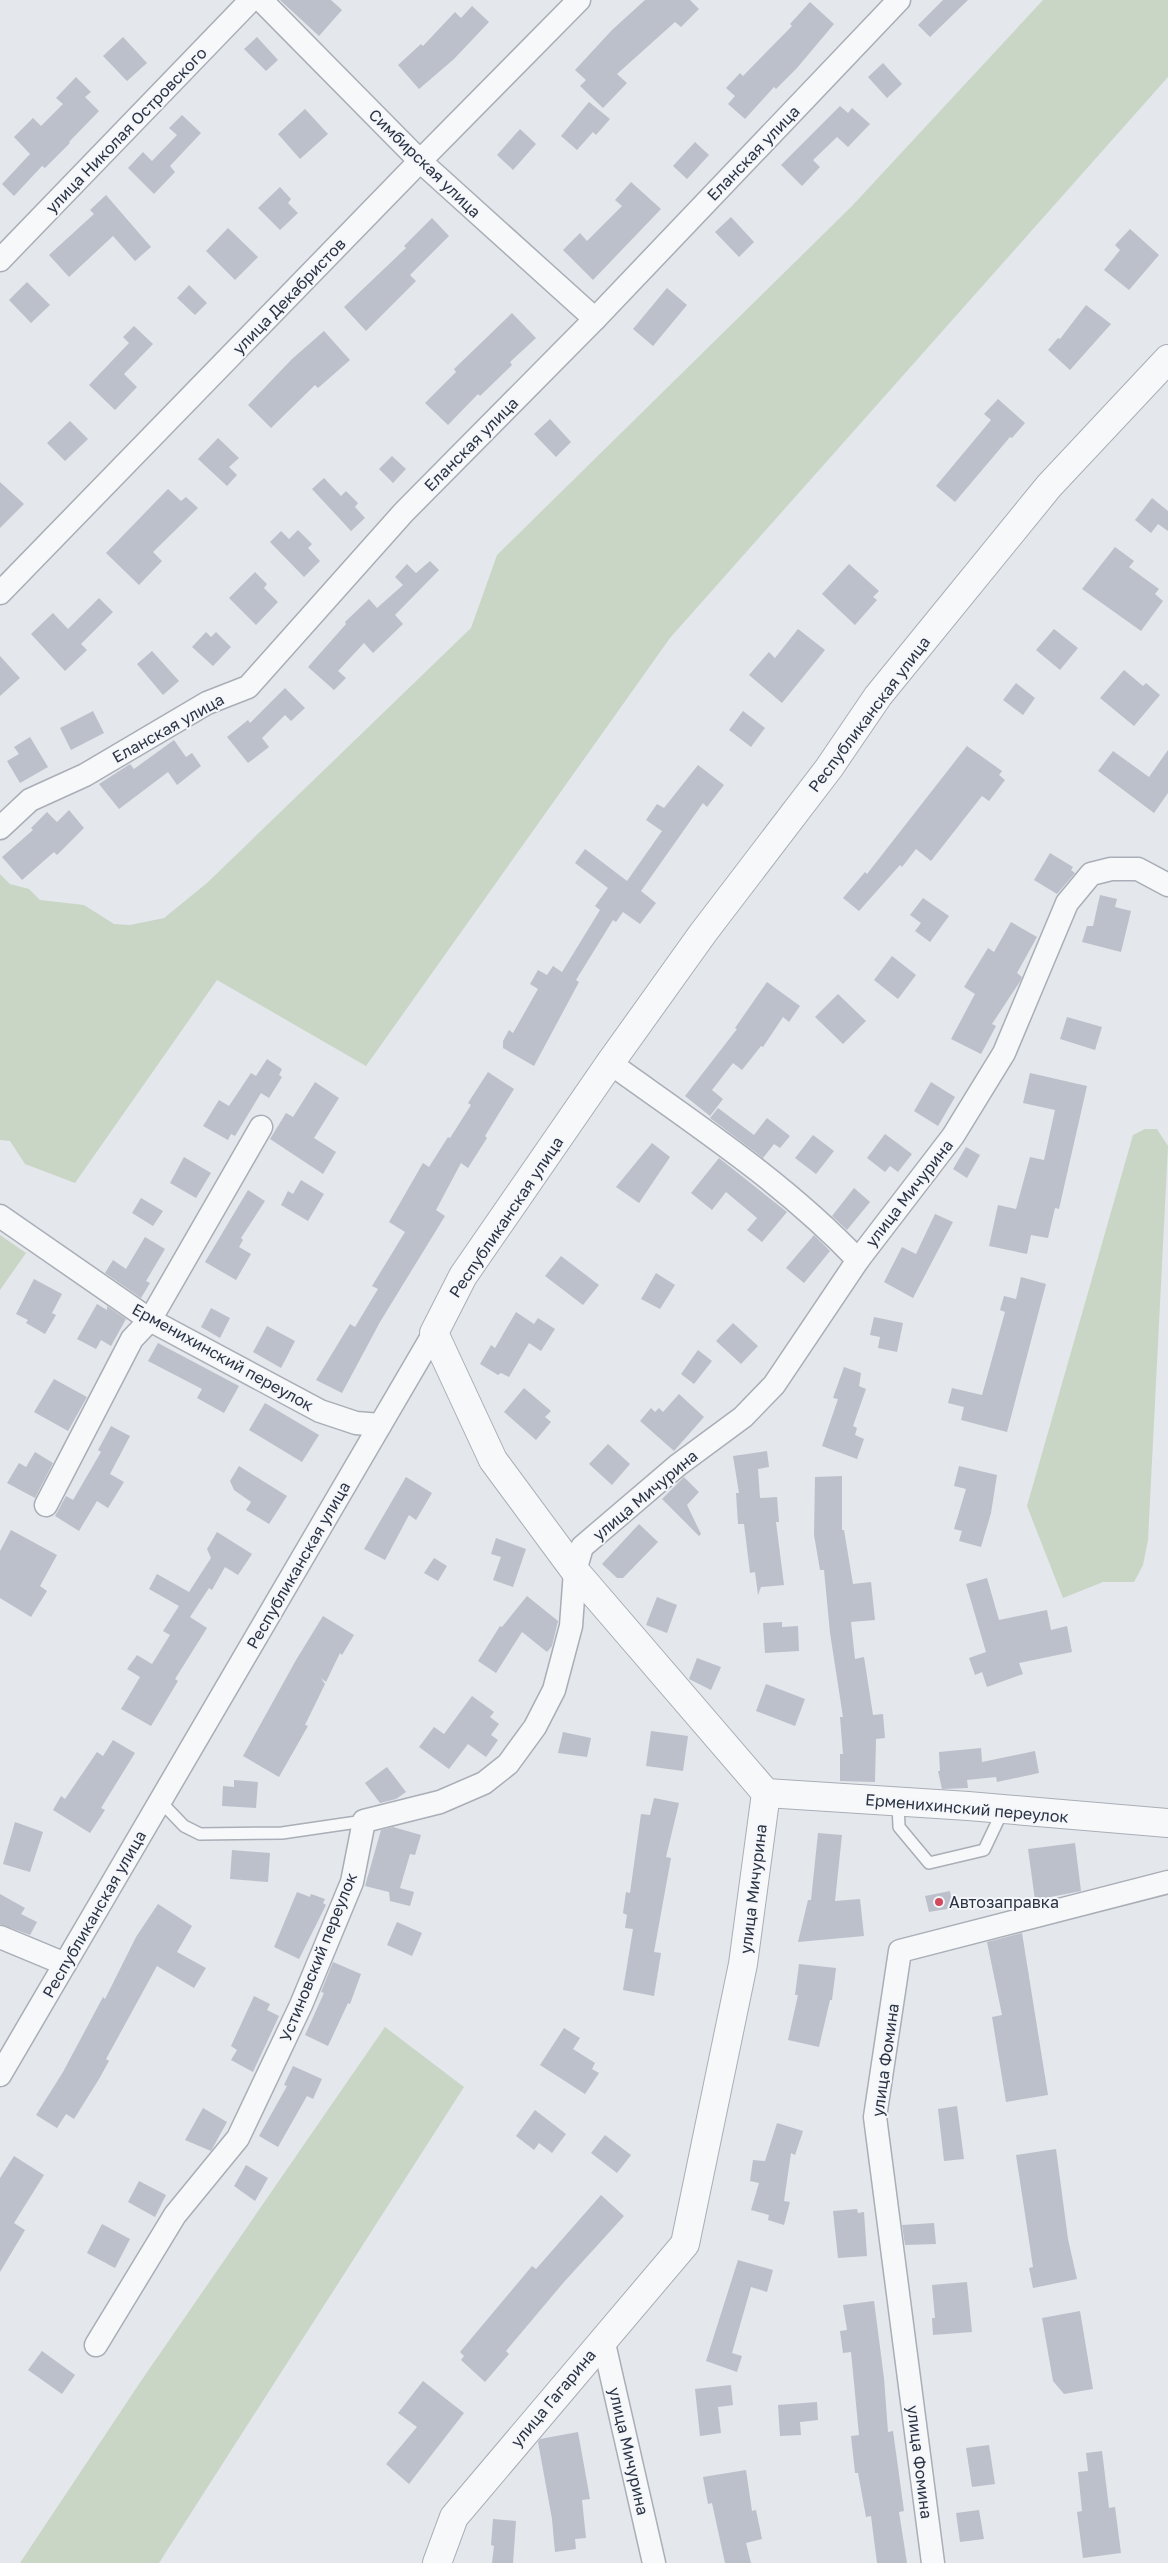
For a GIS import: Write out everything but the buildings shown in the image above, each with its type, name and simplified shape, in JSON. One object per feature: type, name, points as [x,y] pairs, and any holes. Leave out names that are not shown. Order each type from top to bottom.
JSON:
[{"type":"street","name":"улица Николая Островского","points":[[0,260],[252,0]]},
{"type":"street","name":"Симбирская улица","points":[[261,0],[420,161],[595,319]]},
{"type":"street","name":"улица Декабристов","points":[[0,593],[420,161],[580,0]]},
{"type":"street","name":"Еланская улица","points":[[0,828],[30,800],[84,775],[207,703],[248,687],[404,512],[595,319],[899,0]]},
{"type":"street","name":"Республиканская улица","points":[[0,2076],[434,1333],[463,1276],[610,1063],[703,933],[829,768],[878,696],[1049,486],[1168,359]]},
{"type":"street","name":"улица Мичурина","points":[[575,1571],[582,1548],[678,1465],[743,1417],[774,1385],[858,1260],[953,1136],[1004,1053],[1067,903],[1091,874],[1111,868],[1138,869],[1168,884]]},
{"type":"street","points":[[610,1063],[730,1148],[836,1236],[858,1260]]},
{"type":"street","points":[[46,1505],[132,1339],[150,1320],[262,1127]]},
{"type":"street","name":"Ерменихинский переулок","points":[[0,1216],[150,1320],[320,1411],[356,1423],[380,1425]]},
{"type":"street","points":[[434,1333],[493,1460],[575,1571],[766,1793]]},
{"type":"street","points":[[364,1821],[440,1802],[484,1783],[508,1764],[535,1727],[554,1690],[571,1626],[575,1571]]},
{"type":"street","name":"улица Мичурина","points":[[685,2244],[743,1964],[766,1793]]},
{"type":"street","name":"Ерменихинский переулок","points":[[766,1793],[1168,1823]]},
{"type":"street","name":"Устиновский переулок","points":[[96,2345],[174,2215],[238,2138],[301,2005],[352,1882],[364,1821]]},
{"type":"street","name":"улица Фомина","points":[[933,2563],[875,2117],[900,1951],[1168,1882]]},
{"type":"street","points":[[0,1937],[65,1964]]},
{"type":"street","name":"улица Гагарина","points":[[437,2563],[454,2516],[685,2244]]},
{"type":"street","name":"улица Мичурина","points":[[603,2339],[654,2563]]},
{"type":"lane","points":[[160,1801],[184,1826],[200,1834],[282,1833],[364,1821]]},
{"type":"lane","points":[[898,1802],[899,1827],[929,1863],[984,1850],[1003,1810]]},
{"type":"green space","points":[[1043,0],[1168,0],[1168,77],[670,638],[366,1066],[217,980],[75,1183],[25,1164],[10,1141],[0,1140],[0,874],[10,884],[29,889],[40,900],[84,905],[114,924],[130,925],[164,918],[207,883],[471,628],[497,555],[852,206]]},
{"type":"green space","points":[[1145,1129],[1157,1129],[1168,1146],[1148,1540],[1143,1565],[1134,1582],[1103,1582],[1063,1598],[1027,1506],[1133,1135]]},
{"type":"green space","points":[[0,1235],[26,1253],[0,1290]]},
{"type":"green space","points":[[385,2027],[464,2087],[159,2563],[20,2563],[141,2381]]},
{"type":"place","name":"Автозаправка","points":[[939,1902]]}]
